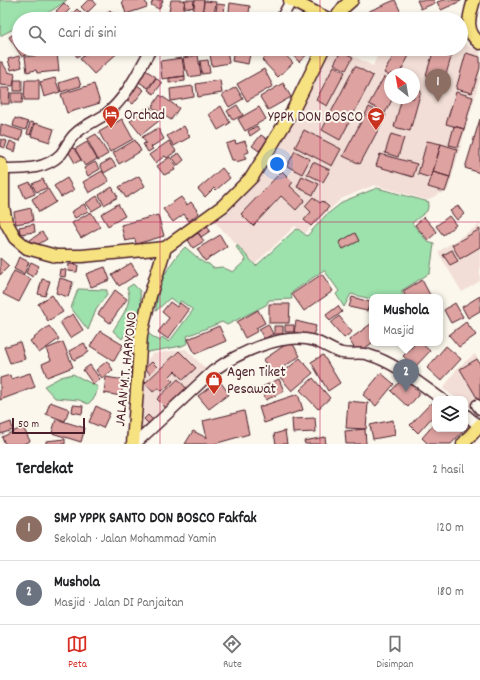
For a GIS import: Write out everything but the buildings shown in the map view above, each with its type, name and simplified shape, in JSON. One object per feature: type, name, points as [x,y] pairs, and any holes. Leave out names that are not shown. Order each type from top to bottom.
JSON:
[{"type":"main road","points":[[291,0],[314,12]]},
{"type":"main road","points":[[340,12],[352,0]]},
{"type":"main road","points":[[474,0],[468,27],[474,38],[480,43]]},
{"type":"main road","points":[[2,166],[3,207],[6,222],[14,238],[28,248],[56,256],[165,248],[223,206],[252,177],[294,110],[319,56]]},
{"type":"main road","name":"JALAN M.T. HARYONO","points":[[134,444],[141,335],[150,296],[165,248]]},
{"type":"main road","points":[[463,444],[480,426]]},
{"type":"street","points":[[285,12],[291,0]]},
{"type":"street","points":[[2,166],[22,169],[42,166],[61,154],[74,134],[106,114],[115,105],[146,56]]},
{"type":"street","points":[[134,444],[212,371],[226,362],[274,342],[288,338],[315,341],[345,354],[367,354],[387,363],[437,396]]},
{"type":"street","points":[[468,416],[480,426]]},
{"type":"shaded area","name":"YPPK DON BOSCO","points":[[468,46],[480,52],[480,79],[448,190],[427,200],[374,185],[341,199],[305,233],[295,226],[255,264],[215,222],[228,212],[269,165],[327,56],[353,56],[373,66],[377,56],[468,56]]},
{"type":"shaded area","points":[[480,224],[480,281],[462,292],[438,252]]},
{"type":"shaded area","points":[[186,349],[208,371],[143,430],[141,423],[142,384],[143,370],[148,359],[152,354]]},
{"type":"shaded area","points":[[475,354],[480,362],[480,414],[468,406],[468,396],[454,396],[443,389],[457,368]]},
{"type":"green space","points":[[0,0],[67,0],[49,12],[12,12],[12,30],[0,36]]},
{"type":"green space","points":[[377,188],[429,202],[427,211],[412,223],[428,242],[434,244],[430,273],[401,291],[402,294],[369,294],[369,298],[351,294],[344,307],[336,294],[339,291],[324,270],[291,293],[292,299],[269,300],[266,305],[227,325],[222,322],[187,336],[188,343],[182,346],[142,353],[147,333],[160,341],[162,337],[169,342],[193,310],[181,301],[178,304],[170,298],[156,311],[158,293],[164,276],[173,261],[185,247],[204,263],[209,264],[213,268],[222,267],[233,272],[246,260],[236,247],[237,245],[256,266],[295,230],[298,229],[307,236],[325,216],[344,201]]},
{"type":"green space","points":[[133,284],[140,291],[141,309],[122,339],[113,331],[125,310],[129,299],[127,288]]},
{"type":"green space","points":[[78,289],[107,290],[107,294],[96,310],[88,330],[71,308]]},
{"type":"green space","points":[[73,374],[98,387],[95,397],[88,404],[79,400],[55,398],[44,386],[61,377]]},
{"type":"place","name":"SMP YPPK SANTO DON BOSCO Fakfak","points":[[438,102]]},
{"type":"place","name":"Orchad","points":[[111,129]]},
{"type":"place","name":"YPPK DON BOSCO","points":[[376,131]]},
{"type":"place","name":"Mushola","points":[[406,392]]},
{"type":"place","name":"Agen Tiket Pesawat","points":[[214,395]]}]
